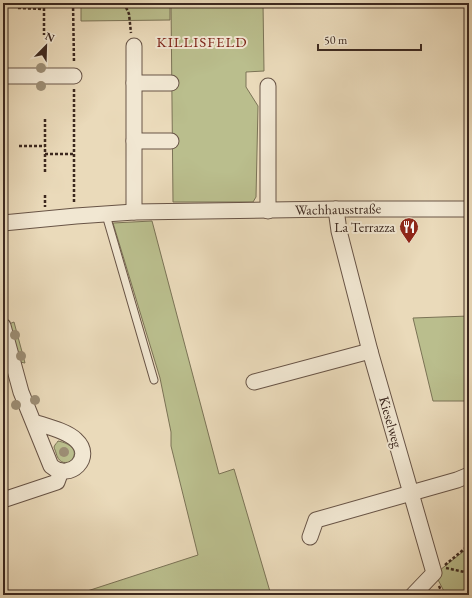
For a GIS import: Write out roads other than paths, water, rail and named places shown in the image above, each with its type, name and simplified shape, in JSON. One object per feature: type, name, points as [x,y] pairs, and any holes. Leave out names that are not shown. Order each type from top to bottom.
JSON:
[{"type":"street","points":[[134,46],[134,212]]},
{"type":"street","points":[[3,76],[74,76]]},
{"type":"street","points":[[134,83],[171,83]]},
{"type":"street","points":[[268,86],[268,210]]},
{"type":"street","points":[[134,142],[171,142]]},
{"type":"street","name":"Kieselweg","points":[[336,209],[339,231],[370,351],[411,493],[440,568],[413,595]]},
{"type":"street","name":"Wachhausstraße","points":[[3,223],[134,212],[469,209]]},
{"type":"street","points":[[3,326],[21,392],[51,466],[61,472],[65,472],[72,470],[79,465],[83,455],[82,449],[76,440],[56,429],[34,422]]},
{"type":"street","points":[[254,382],[370,351]]},
{"type":"street","points":[[3,500],[57,482],[61,472]]},
{"type":"street","points":[[310,538],[316,520],[457,480],[469,475]]},
{"type":"lane","points":[[106,214],[154,380]]},
{"type":"place","name":"La Terrazza","points":[[409,244]]},
{"type":"district","name":"KILLISFELD","points":[[202,42]]}]
